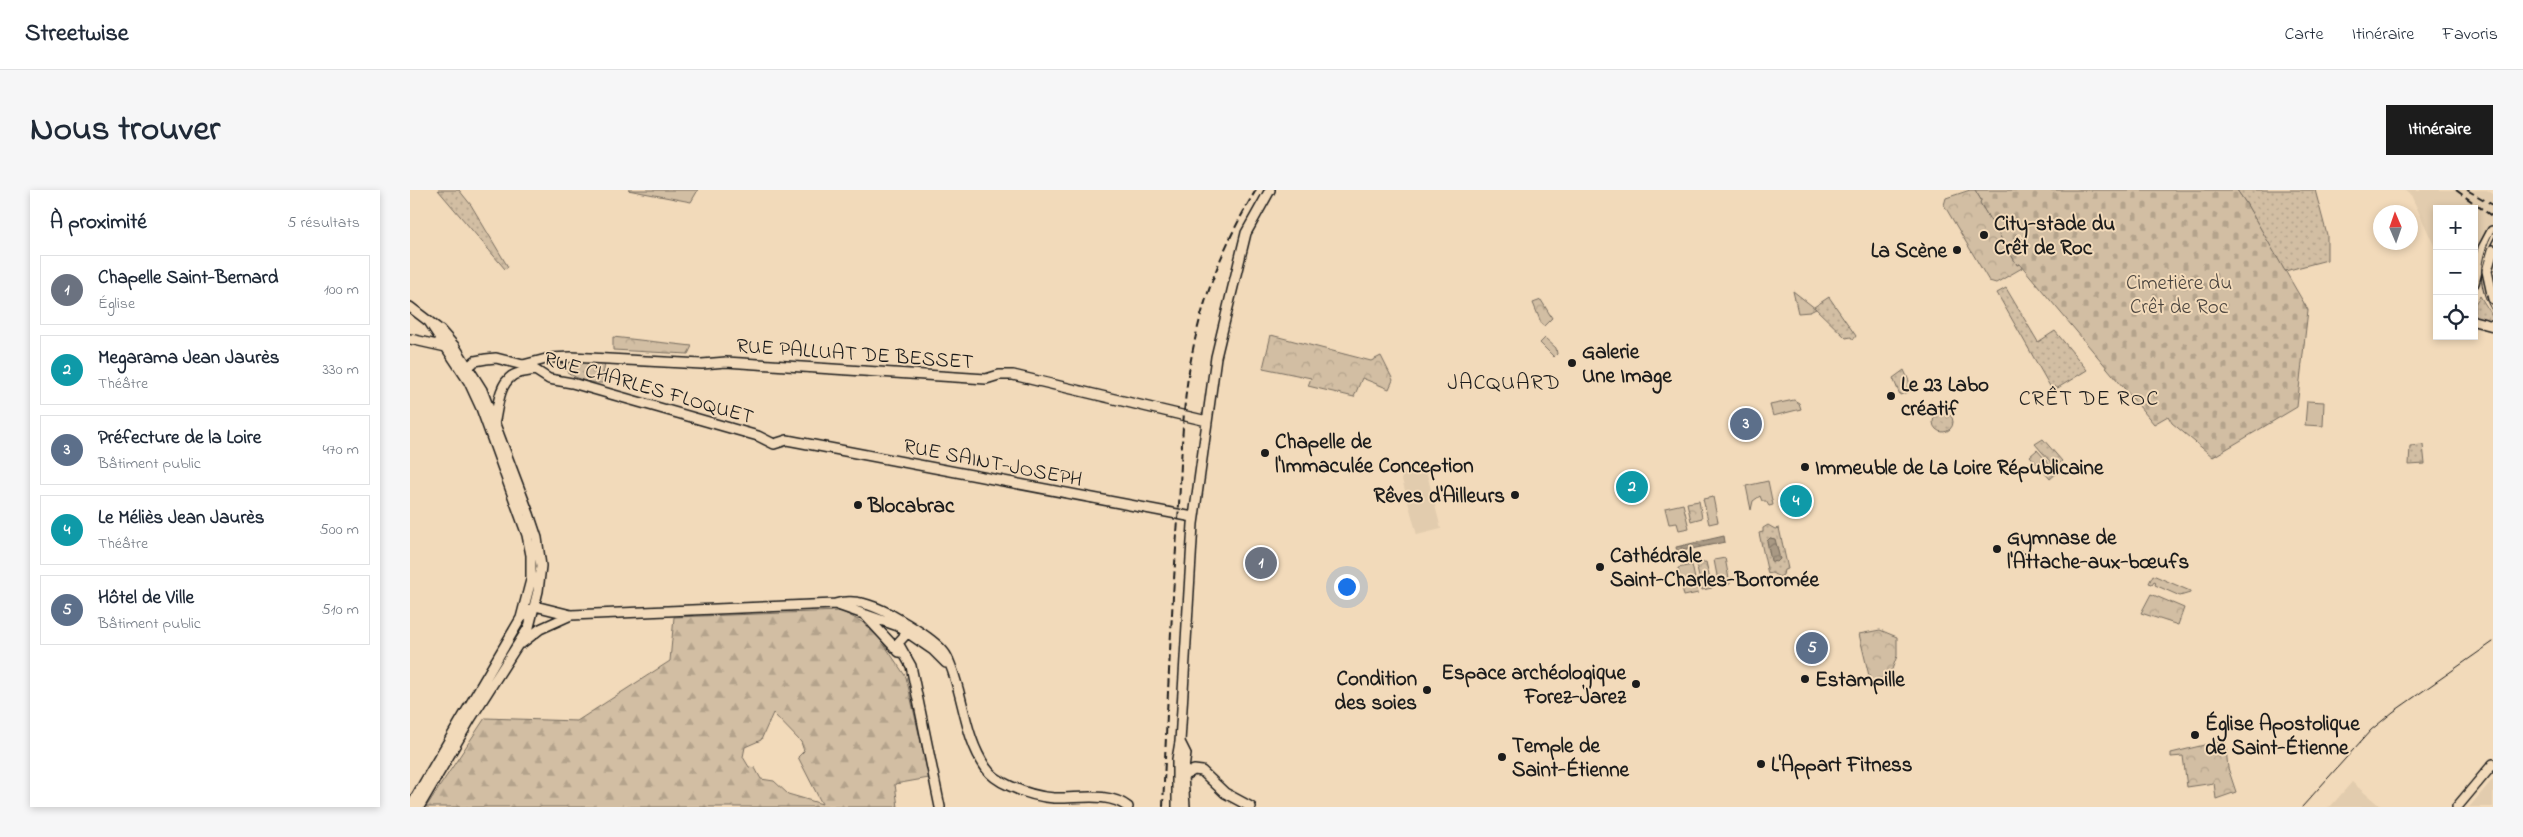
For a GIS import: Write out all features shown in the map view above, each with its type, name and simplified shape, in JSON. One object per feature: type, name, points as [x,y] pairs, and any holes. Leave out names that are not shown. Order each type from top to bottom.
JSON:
[{"type":"main road","points":[[1177,807],[1177,760],[1180,742],[1193,517],[1218,344],[1246,233],[1270,190]]},
{"type":"main road","points":[[2478,267],[2483,248],[2492,231]]},
{"type":"main road","points":[[2493,250],[2487,271],[2493,299]]},
{"type":"main road","points":[[410,307],[440,330],[466,370],[528,536],[531,555],[531,580],[521,618],[410,807]]},
{"type":"main road","points":[[2478,322],[2493,326]]},
{"type":"main road","points":[[422,343],[430,323]]},
{"type":"main road","points":[[418,807],[540,606],[538,591],[541,566],[537,538],[482,390],[446,348],[430,323]]},
{"type":"main road","points":[[410,339],[446,348]]},
{"type":"main road","name":"RUE PALLUAT DE BESSET","points":[[466,370],[475,361],[496,358],[518,364],[550,358],[571,357],[702,364],[736,363],[986,379],[998,375],[1013,375],[1208,421]]},
{"type":"main road","name":"RUE CHARLES FLOQUET","points":[[494,420],[500,397],[513,375],[535,370],[549,379],[572,383],[758,436],[774,444],[787,440]]},
{"type":"main road","name":"RUE SAINT-JOSEPH","points":[[787,440],[1193,517]]},
{"type":"main road","points":[[521,618],[540,606],[571,615],[835,604],[844,601],[867,604],[894,616],[939,646],[947,657],[958,682],[972,741],[986,769],[1000,781],[1021,791],[1052,798],[1106,798],[1125,805]]},
{"type":"main road","points":[[835,604],[898,626],[933,650],[950,667]]},
{"type":"main road","points":[[864,613],[911,666]]},
{"type":"main road","points":[[514,649],[540,629],[571,615]]},
{"type":"main road","points":[[894,616],[898,626],[898,643],[911,666],[940,807]]},
{"type":"main road","points":[[898,643],[908,632]]},
{"type":"main road","points":[[1180,742],[1186,754],[1183,776],[1185,807]]},
{"type":"main road","points":[[2457,807],[2493,764]]},
{"type":"main road","points":[[410,802],[433,766]]},
{"type":"main road","points":[[1183,776],[1194,770],[1202,770],[1225,793],[1250,807]]},
{"type":"shaded area","points":[[2406,190],[2487,190],[2493,194],[2493,236],[2485,233],[2478,253],[2478,205],[2433,205],[2433,243],[2418,210],[2418,205],[2415,205],[2410,193]]},
{"type":"shaded area","points":[[1425,466],[1441,529],[1417,535],[1400,472]]},
{"type":"shaded area","points":[[2493,779],[2493,807],[2469,807],[2471,805]]},
{"type":"shaded area","points":[[2352,782],[2381,807],[2327,807],[2331,806]]},
{"type":"green space","points":[[438,190],[459,190],[471,205],[508,267],[505,269]]},
{"type":"green space","points":[[628,190],[698,190],[691,202]]},
{"type":"green space","name":"Cimetière du Crêt de Roc","points":[[1975,190],[2237,190],[2308,310],[2297,407],[2213,457],[2172,423],[2168,416],[2154,424],[2020,264],[2017,265],[1980,203],[1981,200]]},
{"type":"green space","points":[[1975,190],[1981,200],[1980,203],[2017,265],[2020,264],[2022,268],[1996,283],[1989,281],[1944,205],[1946,198]]},
{"type":"green space","points":[[2237,190],[2315,190],[2327,235],[2327,260],[2285,271]]},
{"type":"green space","points":[[2006,288],[2038,342],[2055,331],[2087,370],[2056,389],[2054,386],[2051,388],[1997,293]]},
{"type":"green space","points":[[1793,291],[1816,309],[1810,312],[1798,313]]},
{"type":"green space","points":[[2480,296],[2493,317],[2493,323],[2478,319],[2478,299]]},
{"type":"green space","points":[[1829,297],[1856,336],[1853,340],[1851,337],[1846,338],[1814,307]]},
{"type":"green space","points":[[1541,300],[1552,318],[1544,326],[1533,303]]},
{"type":"green space","points":[[1271,335],[1371,361],[1381,356],[1393,380],[1389,389],[1362,378],[1354,397],[1308,386],[1311,378],[1263,368]]},
{"type":"green space","points":[[613,337],[692,346],[688,354],[613,350]]},
{"type":"green space","points":[[1545,338],[1556,348],[1557,354],[1554,357],[1540,343]]},
{"type":"green space","points":[[582,361],[605,363],[602,383],[578,378],[567,372],[559,363]]},
{"type":"green space","points":[[1904,370],[1913,390],[1900,395],[1893,378]]},
{"type":"green space","points":[[1794,400],[1799,403],[1801,409],[1773,416],[1770,405]]},
{"type":"green space","points":[[2307,401],[2324,402],[2323,426],[2305,425]]},
{"type":"green space","points":[[1943,412],[1950,415],[1953,422],[1950,429],[1943,432],[1936,429],[1933,422],[1936,415]]},
{"type":"green space","points":[[2043,439],[2062,461],[2055,467],[2035,444]]},
{"type":"green space","points":[[2423,445],[2425,464],[2409,465],[2410,446]]},
{"type":"green space","points":[[2037,450],[2057,473],[2050,479],[2030,456]]},
{"type":"green space","points":[[1768,481],[1773,505],[1769,506],[1766,501],[1762,501],[1760,496],[1753,501],[1751,510],[1746,486]]},
{"type":"green space","points":[[1713,497],[1718,522],[1709,524],[1703,499]]},
{"type":"green space","points":[[1699,501],[1702,518],[1691,521],[1687,503]]},
{"type":"green space","points":[[1683,504],[1689,528],[1679,530],[1677,523],[1669,524],[1665,508]]},
{"type":"green space","points":[[1768,525],[1775,529],[1779,528],[1788,569],[1784,570],[1783,575],[1779,577],[1772,573],[1768,574],[1759,533],[1763,532],[1763,528]],"holes":[[[1770,538],[1774,539],[1779,559],[1777,562],[1772,560],[1768,541]]]},
{"type":"green space","points":[[1725,558],[1730,584],[1719,586],[1714,560]]},
{"type":"green space","points":[[1706,562],[1712,588],[1702,590],[1696,564]]},
{"type":"green space","points":[[1692,565],[1698,593],[1684,596],[1678,568]]},
{"type":"green space","points":[[2153,575],[2190,591],[2190,593],[2180,596],[2155,585],[2156,582],[2154,581],[2152,584],[2149,583]]},
{"type":"green space","points":[[2151,594],[2184,608],[2178,625],[2141,613]]},
{"type":"green space","points":[[841,611],[862,622],[881,640],[906,677],[929,778],[895,784],[898,807],[426,807],[485,718],[577,721],[670,661],[674,617]],"holes":[[[773,713],[801,742],[804,751],[798,757],[822,804],[788,794],[774,781],[761,779],[755,768],[749,767],[743,757],[745,747],[761,740]]]},
{"type":"green space","points":[[1880,630],[1897,637],[1897,656],[1888,680],[1871,684],[1859,634]]},
{"type":"green space","points":[[2225,740],[2228,768],[2236,792],[2216,799],[2214,783],[2187,787],[2183,756],[2171,757],[2171,753]]},
{"type":"water","points":[[1724,536],[1725,542],[1677,552],[1676,547]]},
{"type":"water","points":[[1770,538],[1775,539],[1780,559],[1777,562],[1771,561],[1767,541]]},
{"type":"tram line","points":[[2493,232],[2488,242],[2481,272],[2484,293],[2493,312]]},
{"type":"tram line","points":[[2302,807],[2371,730],[2393,712],[2493,642]]},
{"type":"railway","points":[[1163,807],[1182,437],[1188,374],[1202,311],[1216,269],[1234,229],[1256,190]]},
{"type":"railway","points":[[2456,190],[2493,217]]},
{"type":"railway","points":[[2467,190],[2493,205]]},
{"type":"place","name":"City-stade du Crêt de Roc","points":[[1984,235]]},
{"type":"place","name":"La Scène","points":[[1957,250]]},
{"type":"place","name":"Galerie Une Image","points":[[1572,363]]},
{"type":"place","name":"Le 23 Labo créatif","points":[[1891,396]]},
{"type":"place","name":"Préfecture de la Loire","points":[[1746,424]]},
{"type":"place","name":"Chapelle de l'Immaculée Conception","points":[[1265,453]]},
{"type":"place","name":"Immeuble de La Loire Républicaine","points":[[1805,467]]},
{"type":"place","name":"Megarama Jean Jaurès","points":[[1632,487]]},
{"type":"place","name":"Rêves d'Ailleurs","points":[[1515,495]]},
{"type":"place","name":"Le Méliès Jean Jaurès","points":[[1796,501]]},
{"type":"place","name":"Blocabrac","points":[[858,505]]},
{"type":"place","name":"Gymnase de l'Attache-aux-bœufs","points":[[1997,549]]},
{"type":"place","name":"Chapelle Saint-Bernard","points":[[1261,563]]},
{"type":"place","name":"Cathédrale Saint-Charles-Borromée","points":[[1600,567]]},
{"type":"place","name":"Hôtel de Ville","points":[[1812,648]]},
{"type":"place","name":"Estampille","points":[[1805,679]]},
{"type":"place","name":"Espace archéologique Forez-Jarez","points":[[1636,684]]},
{"type":"place","name":"Condition des soies","points":[[1427,690]]},
{"type":"place","name":"Église Apostolique de Saint-Étienne","points":[[2195,735]]},
{"type":"place","name":"Temple de Saint-Étienne","points":[[1502,757]]},
{"type":"place","name":"L'Appart Fitness","points":[[1761,764]]},
{"type":"district","name":"JACQUARD","points":[[1504,381]]},
{"type":"district","name":"CRÊT DE ROC","points":[[2089,397]]}]
